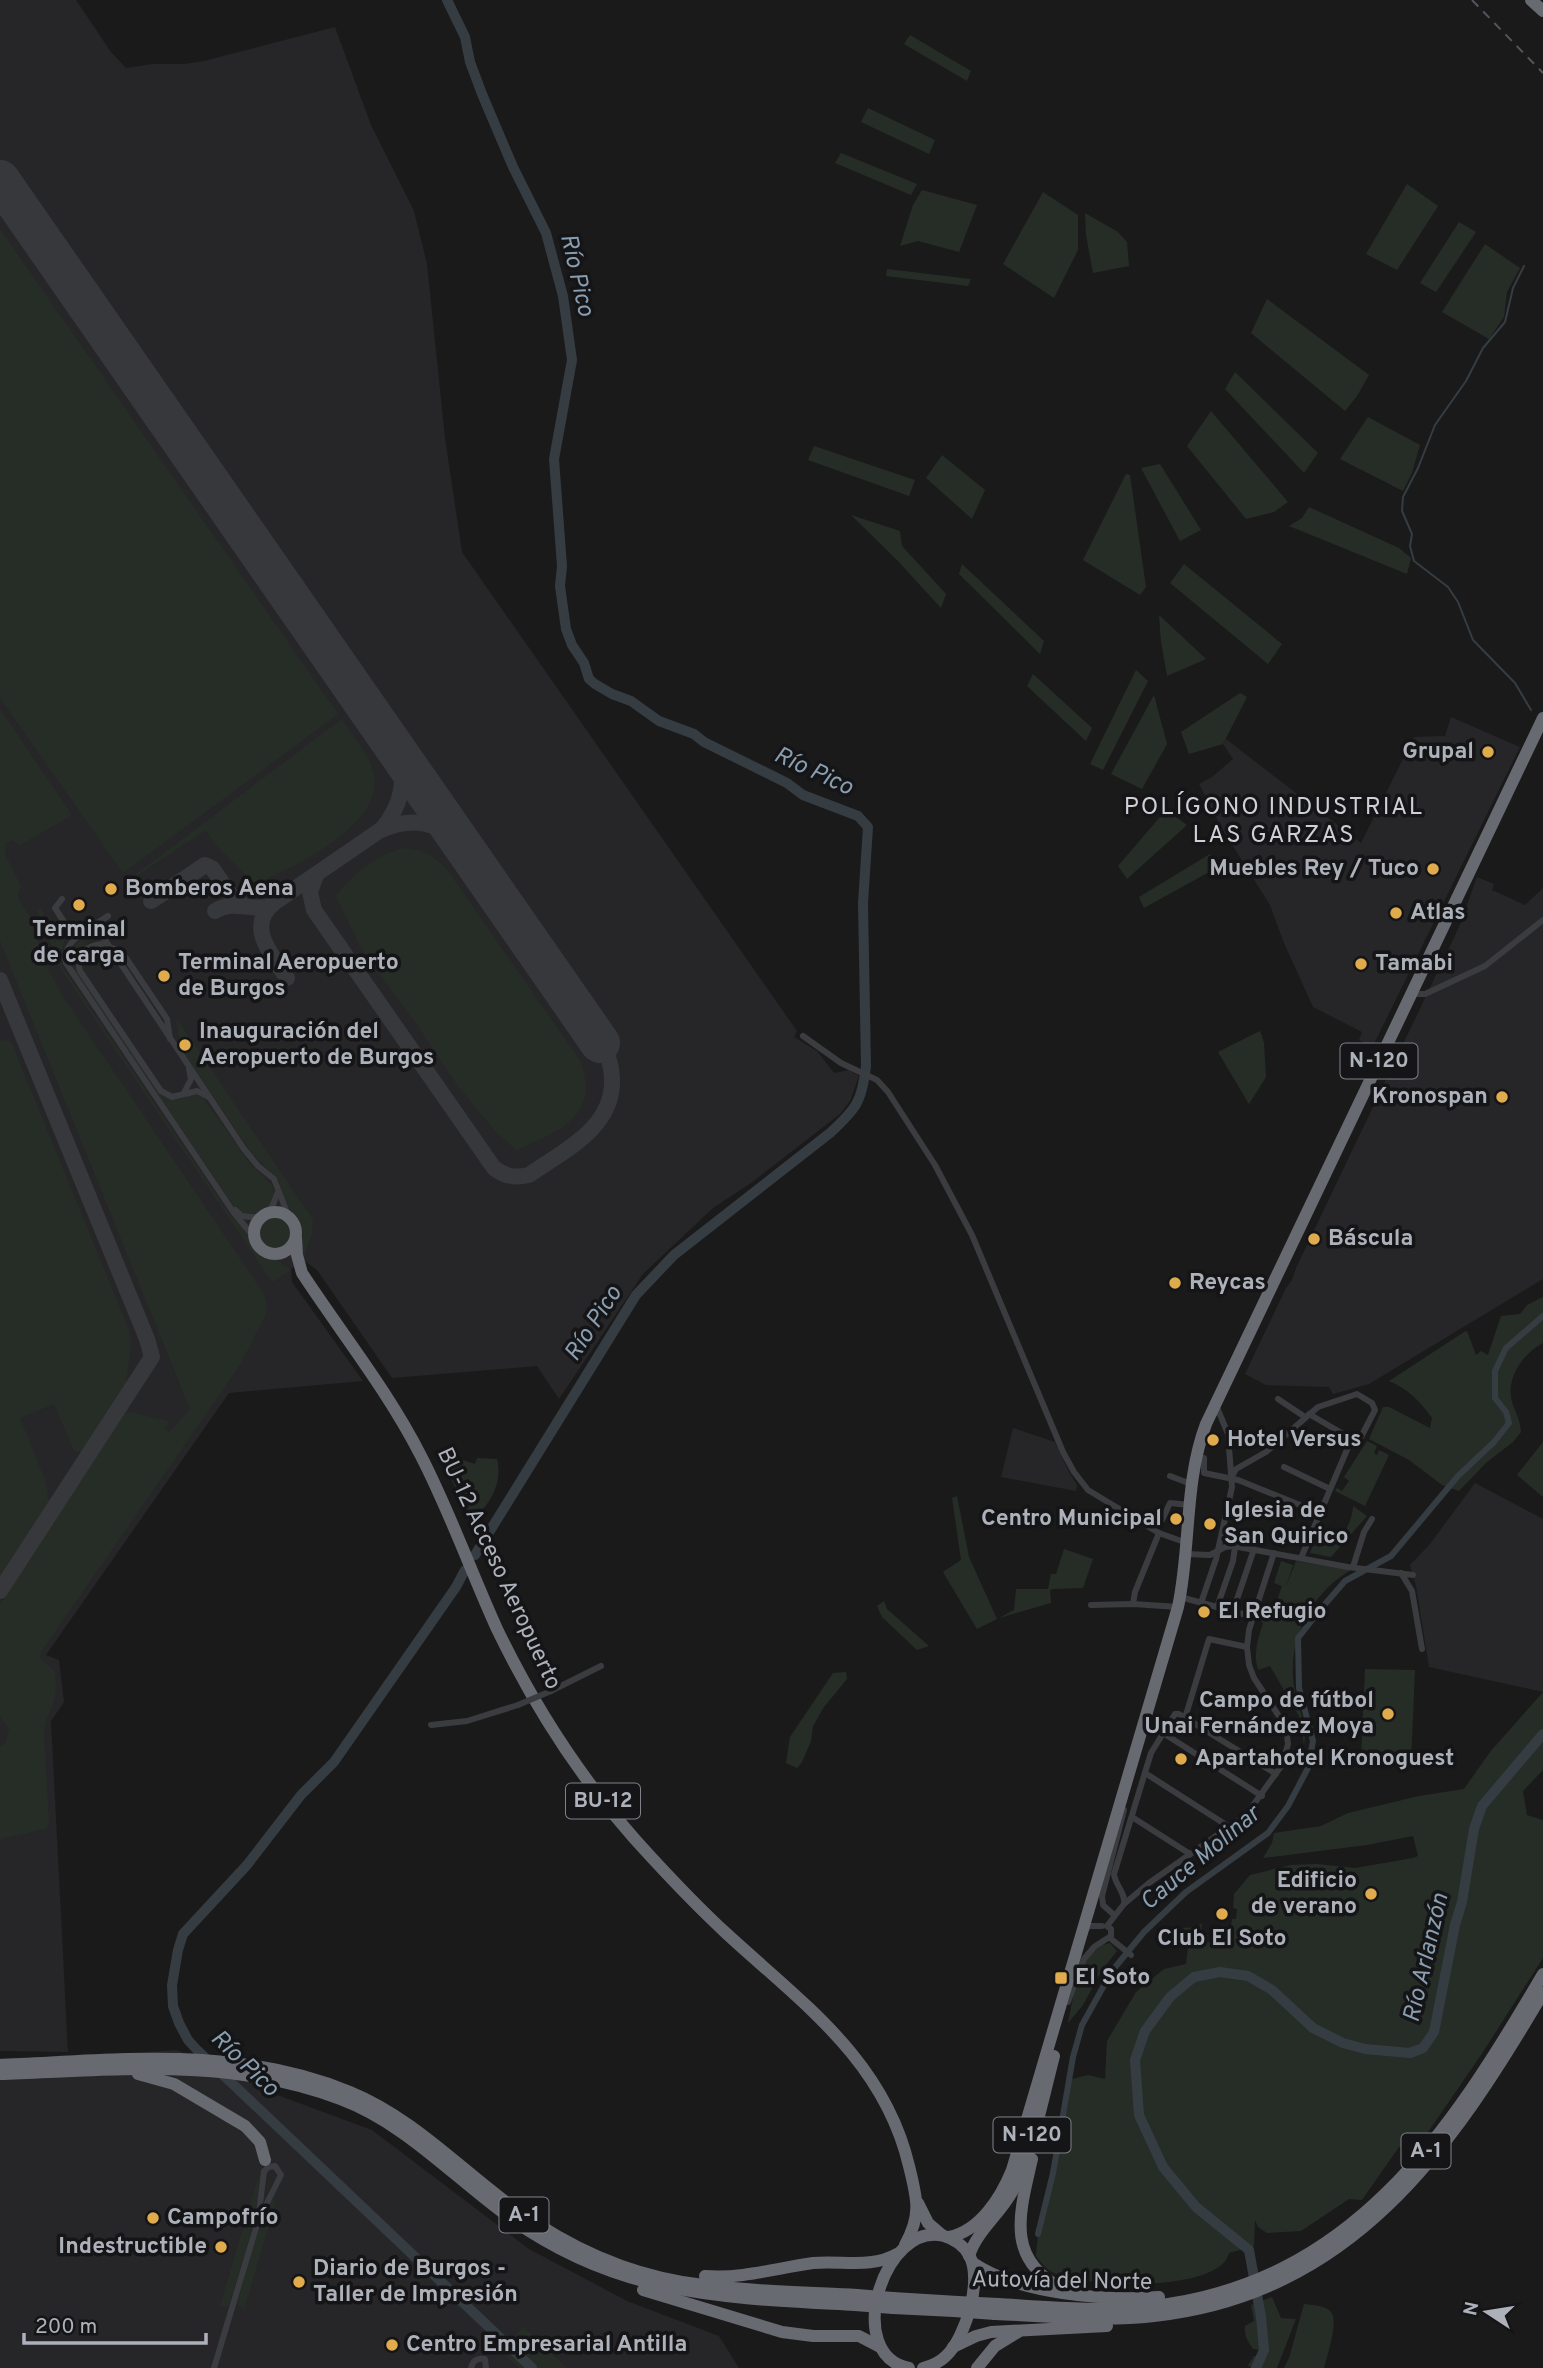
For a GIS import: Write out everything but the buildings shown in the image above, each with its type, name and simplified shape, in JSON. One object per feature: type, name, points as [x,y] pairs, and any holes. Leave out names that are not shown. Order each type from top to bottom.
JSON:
[{"type":"highway","points":[[1531,0],[1543,11]]},
{"type":"highway","name":"N-120","points":[[948,2357],[970,2306],[974,2280],[971,2260],[975,2241],[999,2212],[1015,2185],[1027,2153],[1068,2002],[1098,1930],[1124,1792],[1179,1602],[1201,1437],[1543,718]]},
{"type":"highway","points":[[254,1237],[256,1223],[262,1216],[276,1211],[288,1215]]},
{"type":"highway","name":"BU-12","points":[[288,1215],[295,1225],[296,1238]]},
{"type":"highway","name":"BU-12","points":[[254,1237],[260,1248],[271,1254]]},
{"type":"highway","points":[[271,1254],[284,1253],[290,1249],[296,1238]]},
{"type":"highway","name":"BU-12 Acceso Aeropuerto","points":[[296,1238],[302,1273],[407,1430],[446,1506],[505,1645],[561,1742],[587,1780],[642,1849],[729,1936],[815,2012],[860,2062],[882,2098],[898,2133],[917,2200]]},
{"type":"highway","name":"BU-12 Acceso Aeropuerto","points":[[271,1254],[284,1259],[302,1273]]},
{"type":"highway","name":"N-120","points":[[901,2250],[920,2236],[958,2235],[982,2218],[1004,2188],[1124,1792]]},
{"type":"highway","name":"A-1","points":[[1296,2266],[1383,2198],[1435,2140],[1495,2052],[1543,1974]]},
{"type":"highway","name":"A-1","points":[[1296,2266],[1332,2256],[1340,2246],[1395,2201],[1448,2139],[1476,2101],[1543,1993]]},
{"type":"highway","name":"A-1","points":[[0,2065],[196,2059],[219,2060],[297,2075],[349,2091],[402,2119],[527,2217],[596,2255],[644,2273],[683,2282],[856,2300]]},
{"type":"highway","name":"A-1","points":[[0,2075],[152,2068],[208,2069],[271,2078],[318,2091],[373,2113],[397,2128],[510,2218],[583,2261],[629,2278],[695,2293],[856,2300]]},
{"type":"highway","points":[[0,2075],[17,2078],[129,2074],[165,2080],[245,2126],[260,2142],[265,2166]]},
{"type":"highway","points":[[1046,2087],[1021,2213],[1021,2244],[1041,2275],[1064,2289],[1083,2295]]},
{"type":"highway","name":"BU-12","points":[[917,2200],[928,2223],[945,2236]]},
{"type":"highway","name":"BU-12","points":[[901,2250],[915,2224],[917,2200]]},
{"type":"highway","points":[[945,2236],[958,2243],[971,2260],[992,2275],[1047,2290],[1124,2299],[1220,2296],[1296,2266]]},
{"type":"highway","points":[[596,2255],[659,2271],[724,2278],[757,2275],[810,2264],[878,2263],[901,2250]]},
{"type":"highway","points":[[901,2250],[876,2302],[876,2332],[880,2347],[890,2360],[905,2368]]},
{"type":"highway","points":[[583,2261],[595,2270],[638,2288],[761,2327],[798,2335],[859,2336],[880,2347]]},
{"type":"highway","points":[[923,2368],[936,2364],[984,2333],[1143,2324],[1189,2315],[1255,2273],[1296,2266]]},
{"type":"highway","name":"Autovía del Norte","points":[[856,2300],[996,2309],[1102,2308],[1135,2307],[1220,2296]]},
{"type":"highway","points":[[977,2368],[987,2354],[1006,2338],[1030,2329]]},
{"type":"street","points":[[62,899],[55,908],[75,939]]},
{"type":"street","points":[[108,916],[75,939],[65,953],[66,963],[254,1237]]},
{"type":"street","points":[[1412,994],[1425,994],[1485,966],[1543,920]]},
{"type":"street","points":[[95,925],[253,1160],[274,1179],[288,1215]]},
{"type":"street","points":[[107,946],[96,944],[84,951],[78,962],[80,971],[161,1091],[172,1097],[197,1091],[209,1097]]},
{"type":"street","points":[[803,1036],[841,1063],[877,1080],[888,1092],[941,1177],[972,1236],[1063,1452],[1088,1490],[1187,1548],[1210,1555],[1225,1547],[1236,1546],[1301,1559],[1413,1575]]},
{"type":"street","points":[[184,1093],[191,1079],[189,1068]]},
{"type":"street","points":[[231,1206],[242,1216],[262,1216],[272,1207],[278,1190]]},
{"type":"street","points":[[1231,1478],[1236,1469],[1266,1452],[1318,1406],[1357,1394],[1372,1403],[1375,1410],[1362,1437],[1356,1443],[1349,1444]]},
{"type":"street","points":[[1278,1399],[1345,1435],[1349,1444],[1301,1559]]},
{"type":"street","points":[[1201,1603],[1218,1552],[1231,1489],[1227,1428],[1216,1404]]},
{"type":"street","points":[[1204,1458],[1203,1473],[1231,1478],[1320,1513]]},
{"type":"street","points":[[1284,1467],[1330,1489]]},
{"type":"street","points":[[1170,1476],[1193,1484]]},
{"type":"street","points":[[1152,1528],[1161,1520],[1170,1503],[1191,1505]]},
{"type":"street","points":[[1357,1567],[1359,1545],[1372,1519]]},
{"type":"street","points":[[1133,1604],[1135,1592],[1159,1533]]},
{"type":"street","points":[[1217,1607],[1236,1546]]},
{"type":"street","points":[[1233,1611],[1254,1549]]},
{"type":"street","points":[[1098,1930],[1127,1900],[1246,1815],[1262,1796],[1285,1757],[1287,1732],[1281,1717],[1254,1678],[1247,1647],[1274,1553]]},
{"type":"street","points":[[1401,1573],[1412,1591],[1422,1649]]},
{"type":"street","points":[[1091,1605],[1201,1603],[1254,1616]]},
{"type":"street","points":[[1185,1718],[1209,1639],[1247,1647]]},
{"type":"street","points":[[431,1725],[467,1721],[518,1705],[601,1666]]},
{"type":"street","points":[[1127,1900],[1114,1874],[1152,1749],[1177,1714],[1276,1774]]},
{"type":"street","points":[[1163,1733],[1262,1796]]},
{"type":"street","points":[[1114,1915],[1103,1905],[1101,1896],[1136,1766],[1138,1742]]},
{"type":"street","points":[[1145,1773],[1231,1828]]},
{"type":"street","points":[[1132,1817],[1190,1854]]},
{"type":"street","points":[[1098,1930],[1131,1955]]},
{"type":"street","points":[[1068,2002],[1084,1959],[1112,1932],[1098,1930],[1084,1933],[1072,1965]]},
{"type":"street","points":[[214,2368],[258,2221],[265,2166],[275,2166],[281,2175],[258,2221]]},
{"type":"street","points":[[471,2368],[473,2361],[485,2359],[486,2368]]},
{"type":"shaded area","points":[[0,0],[76,0],[111,52],[126,68],[204,61],[335,27],[371,125],[414,211],[427,264],[445,438],[462,552],[797,1031],[794,1037],[817,1051],[834,1073],[849,1070],[859,1076],[850,1101],[840,1114],[751,1183],[713,1208],[643,1274],[559,1399],[537,1366],[392,1378],[317,1270],[303,1260],[291,1269],[292,1282],[363,1381],[229,1393],[46,1655],[59,1660],[64,1702],[51,1721],[68,2052],[0,2051]]},
{"type":"shaded area","points":[[910,35],[971,71],[967,81],[904,44]]},
{"type":"shaded area","points":[[868,108],[935,140],[929,154],[861,122]]},
{"type":"shaded area","points":[[841,153],[917,184],[911,195],[835,163]]},
{"type":"shaded area","points":[[1407,184],[1438,206],[1397,270],[1366,254]]},
{"type":"shaded area","points":[[922,190],[977,205],[959,252],[918,241],[900,246],[913,205]]},
{"type":"shaded area","points":[[1043,192],[1078,215],[1078,250],[1054,298],[1003,264]]},
{"type":"shaded area","points":[[1085,213],[1118,232],[1127,242],[1129,266],[1093,273]]},
{"type":"shaded area","points":[[1459,222],[1476,232],[1436,292],[1420,283]]},
{"type":"shaded area","points":[[0,229],[338,714],[123,873],[0,698]]},
{"type":"shaded area","points":[[1485,244],[1520,268],[1507,292],[1504,317],[1489,339],[1442,312]]},
{"type":"shaded area","points":[[887,269],[971,279],[968,286],[886,276]]},
{"type":"shaded area","points":[[1267,299],[1369,375],[1345,411],[1251,333]]},
{"type":"shaded area","points":[[1235,372],[1318,453],[1304,473],[1225,389]]},
{"type":"shaded area","points":[[1211,411],[1288,502],[1274,512],[1246,519],[1187,446]]},
{"type":"shaded area","points":[[1368,417],[1420,445],[1412,473],[1403,491],[1340,459]]},
{"type":"shaded area","points":[[814,446],[915,480],[909,496],[808,460]]},
{"type":"shaded area","points":[[942,455],[985,490],[972,519],[926,478]]},
{"type":"shaded area","points":[[1160,464],[1201,530],[1180,541],[1141,468]]},
{"type":"shaded area","points":[[1126,474],[1130,475],[1146,587],[1140,595],[1083,560]]},
{"type":"shaded area","points":[[1309,507],[1399,548],[1411,558],[1407,574],[1289,526],[1302,518]]},
{"type":"shaded area","points":[[851,515],[900,531],[902,546],[946,594],[941,608],[897,560]]},
{"type":"shaded area","points":[[962,564],[1044,641],[1040,654],[959,574]]},
{"type":"shaded area","points":[[1184,564],[1282,644],[1268,664],[1170,583]]},
{"type":"shaded area","points":[[1159,615],[1206,659],[1167,676]]},
{"type":"shaded area","points":[[1136,670],[1148,681],[1103,770],[1090,764]]},
{"type":"shaded area","points":[[1033,674],[1092,728],[1086,741],[1027,686]]},
{"type":"shaded area","points":[[1240,693],[1247,697],[1223,744],[1189,754],[1181,732]]},
{"type":"shaded area","points":[[1154,695],[1167,744],[1142,789],[1111,774]]},
{"type":"shaded area","points":[[0,709],[72,815],[20,845],[13,840],[5,844],[6,856],[21,886],[18,894],[20,902],[30,917],[48,969],[62,995],[264,1294],[267,1307],[240,1365],[41,1652],[40,1658],[55,1671],[56,1684],[56,1693],[44,1731],[49,1825],[45,1829],[0,1839],[0,1747],[6,1742],[9,1729],[0,1716],[0,1604],[125,1413],[131,1412],[167,1421],[169,1424],[165,1428],[169,1433],[190,1409],[0,941]]},
{"type":"shaded area","points":[[1451,717],[1520,747],[1372,1048],[1359,1040],[1362,1032],[1313,1007],[1270,905],[1221,827],[1199,784],[1233,759],[1223,744],[1226,739],[1361,843],[1414,737],[1445,736]]},
{"type":"shaded area","points":[[342,719],[361,746],[372,768],[373,794],[365,811],[333,842],[257,883],[214,843],[206,830],[128,880]]},
{"type":"shaded area","points":[[1166,810],[1187,825],[1127,879],[1118,866]]},
{"type":"shaded area","points":[[404,848],[426,854],[446,868],[581,1062],[585,1096],[580,1109],[560,1129],[516,1150],[496,1132],[457,1085],[361,948],[336,896],[366,866]]},
{"type":"shaded area","points":[[1210,854],[1220,866],[1144,908],[1139,897]]},
{"type":"shaded area","points":[[1477,877],[1494,884],[1492,890],[1525,905],[1543,888],[1543,1279],[1369,1384],[1333,1394],[1329,1387],[1266,1385],[1245,1374],[1459,927]]},
{"type":"shaded area","points":[[41,909],[54,942],[64,935],[61,965],[230,1215],[248,1232],[261,1255],[277,1260],[291,1270],[272,1282],[61,969],[37,910]]},
{"type":"shaded area","points":[[82,939],[88,946],[75,956],[78,973],[160,1094],[176,1100],[192,1093],[204,1099],[251,1165],[272,1185],[275,1196],[263,1212],[253,1216],[241,1213],[235,1208],[70,964],[71,949]]},
{"type":"shaded area","points":[[177,1019],[313,1220],[312,1234],[303,1260],[299,1249],[299,1225],[284,1199],[279,1180],[251,1152],[182,1050],[185,1047],[179,1037]]},
{"type":"shaded area","points":[[1260,1031],[1264,1043],[1266,1077],[1249,1104],[1218,1052]]},
{"type":"shaded area","points":[[0,1041],[11,1042],[129,1330],[131,1345],[125,1389],[83,1453],[74,1451],[54,1404],[20,1418],[46,1483],[49,1504],[0,1578]]},
{"type":"shaded area","points":[[275,1215],[287,1221],[293,1233],[287,1245],[275,1251],[263,1245],[257,1233],[263,1221]]},
{"type":"shaded area","points":[[1543,1297],[1543,1343],[1522,1361],[1511,1386],[1511,1396],[1521,1432],[1459,1491],[1442,1485],[1409,1460],[1369,1439],[1383,1407],[1389,1407],[1430,1428],[1432,1418],[1423,1406],[1408,1392],[1389,1381],[1467,1331],[1476,1355],[1481,1351],[1488,1355],[1501,1316],[1520,1314],[1527,1305]]},
{"type":"shaded area","points":[[1013,1428],[1055,1442],[1077,1485],[1076,1491],[1001,1477]]},
{"type":"shaded area","points":[[1367,1441],[1377,1446],[1374,1453],[1377,1455],[1379,1450],[1389,1455],[1365,1506],[1335,1491],[1337,1488],[1342,1491],[1349,1481],[1344,1477]]},
{"type":"shaded area","points":[[1543,1442],[1543,1497],[1517,1475]]},
{"type":"shaded area","points":[[454,1457],[475,1464],[477,1458],[497,1459],[498,1477],[494,1493],[472,1521],[445,1466],[445,1459]]},
{"type":"shaded area","points":[[1475,1483],[1543,1519],[1543,1692],[1429,1667],[1410,1565],[1430,1544]]},
{"type":"shaded area","points":[[957,1496],[969,1557],[997,1619],[977,1629],[943,1572],[961,1560],[952,1498]]},
{"type":"shaded area","points":[[1353,1506],[1367,1516],[1331,1557],[1310,1553],[1314,1543],[1329,1545],[1340,1538],[1349,1522]]},
{"type":"shaded area","points":[[1064,1549],[1093,1559],[1083,1588],[1050,1590],[1051,1603],[999,1618],[1014,1610],[1016,1589],[1048,1589],[1051,1574],[1056,1574]]},
{"type":"shaded area","points":[[1281,1561],[1293,1565],[1286,1587],[1296,1561],[1351,1570],[1336,1580],[1312,1607],[1297,1639],[1293,1674],[1304,1725],[1304,1745],[1299,1716],[1270,1666],[1258,1670],[1256,1658],[1263,1623],[1257,1619],[1259,1613],[1270,1620],[1282,1586],[1274,1583]]},
{"type":"shaded area","points":[[884,1601],[887,1609],[929,1646],[917,1650],[882,1617],[877,1606]]},
{"type":"shaded area","name":"Campo de fútbol Unai Fernández Moya","points":[[1365,1669],[1415,1670],[1411,1762],[1361,1758]]},
{"type":"shaded area","points":[[846,1672],[847,1679],[824,1707],[813,1726],[811,1741],[802,1762],[797,1768],[786,1763],[790,1737],[833,1673]]},
{"type":"shaded area","points":[[1543,1692],[1543,1770],[1523,1791],[1527,1815],[1543,1820],[1543,1958],[1424,2138],[1399,2147],[1362,2200],[1349,2199],[1301,2231],[1267,2233],[1258,2227],[1255,2220],[1254,2246],[1229,2253],[1220,2266],[1202,2275],[1178,2281],[1122,2284],[1094,2282],[1056,2274],[1042,2264],[1036,2256],[1038,2234],[1053,2173],[1068,2080],[1088,2075],[1105,2079],[1107,2041],[1136,1992],[1164,1969],[1186,1964],[1189,1939],[1183,1928],[1196,1927],[1202,1923],[1201,1935],[1208,1935],[1208,1942],[1219,1943],[1221,1925],[1231,1926],[1232,1919],[1236,1919],[1237,1909],[1233,1908],[1234,1894],[1250,1875],[1291,1865],[1317,1864],[1355,1868],[1418,1856],[1413,1836],[1367,1845],[1263,1858],[1272,1843],[1274,1833],[1321,1826],[1348,1813],[1419,1796],[1464,1789],[1490,1752]]},
{"type":"shaded area","points":[[1110,1943],[1117,1951],[1102,1970],[1083,2005],[1068,2023],[1075,1988],[1084,1964],[1099,1947]]},
{"type":"shaded area","points":[[177,2050],[280,2096],[372,2130],[529,2249],[627,2301],[719,2336],[739,2368],[0,2368],[0,2058]]},
{"type":"shaded area","points":[[259,2175],[256,2208],[244,2257],[229,2305],[220,2306]]},
{"type":"shaded area","points":[[272,2200],[276,2201],[244,2310],[237,2304],[260,2222]]},
{"type":"shaded area","points":[[1272,2297],[1281,2318],[1296,2319],[1277,2368],[1251,2368],[1248,2365],[1254,2356],[1260,2356],[1260,2350],[1253,2349],[1245,2332],[1245,2326],[1254,2321],[1251,2305]]},
{"type":"shaded area","points":[[1304,2304],[1326,2308],[1333,2316],[1332,2339],[1324,2368],[1284,2368],[1289,2358]]},
{"type":"shaded area","points":[[524,2327],[567,2368],[520,2368],[500,2351]]},
{"type":"waterway","name":"Río Pico","points":[[447,0],[465,37],[470,62],[513,167],[546,233],[563,296],[572,360],[554,459],[562,566],[560,586],[566,629],[572,645],[584,663],[589,679],[612,694],[631,701],[659,721],[694,734],[704,742],[787,783],[803,795],[858,816],[868,827],[863,903],[866,1066],[860,1097],[830,1133],[674,1255],[636,1295],[475,1555]]},
{"type":"waterway","points":[[1524,266],[1513,288],[1505,322],[1483,348],[1466,381],[1435,425],[1403,497],[1402,511],[1412,534],[1410,546],[1414,561],[1448,587],[1458,602],[1473,640],[1515,683],[1531,710]]},
{"type":"waterway","name":"Cauce Molinar","points":[[1038,2234],[1053,2173],[1073,2057],[1082,2025],[1112,1971],[1144,1932],[1186,1892],[1268,1833],[1288,1806],[1308,1768],[1313,1741],[1299,1688],[1298,1638],[1345,1581],[1391,1556],[1458,1476],[1494,1442],[1509,1423],[1506,1412],[1495,1398],[1495,1371],[1506,1348],[1543,1316]]},
{"type":"waterway","name":"Río Pico","points":[[465,1570],[456,1587],[334,1762],[301,1795],[247,1865],[183,1934],[172,1985],[173,2006],[188,2040],[198,2051],[532,2368]]},
{"type":"waterway","name":"Río Arlanzón","points":[[1256,2368],[1264,2350],[1249,2250],[1196,2207],[1163,2167],[1139,2115],[1135,2060],[1145,2031],[1170,1997],[1194,1977],[1220,1972],[1248,1976],[1272,1990],[1313,2028],[1343,2043],[1365,2049],[1410,2053],[1423,2048],[1434,2032],[1462,1902],[1474,1829],[1482,1806],[1543,1734]]},
{"type":"taxiway","points":[[382,829],[394,811],[401,792],[402,772],[397,750]]},
{"type":"taxiway","points":[[287,978],[269,950],[261,931],[266,912],[274,903],[379,831],[392,826],[415,823],[436,827],[466,849]]},
{"type":"taxiway","points":[[151,901],[205,865],[212,868],[233,898],[243,905]]},
{"type":"taxiway","points":[[316,875],[310,892],[314,910],[498,1171],[511,1176],[529,1175],[571,1147],[596,1125],[605,1111],[612,1079],[609,1060],[600,1043]]},
{"type":"taxiway","points":[[215,911],[229,906],[271,906]]},
{"type":"taxiway","points":[[0,980],[152,1357],[0,1591]]},
{"type":"runway","points":[[0,180],[600,1043]]},
{"type":"railway","points":[[1472,0],[1543,73]]},
{"type":"place","name":"Grupal","points":[[1488,752]]},
{"type":"place","name":"Muebles Rey / Tuco","points":[[1433,869]]},
{"type":"place","name":"Bomberos Aena","points":[[111,889]]},
{"type":"place","name":"Terminal de carga","points":[[79,905]]},
{"type":"place","name":"Atlas","points":[[1396,913]]},
{"type":"place","name":"Tamabi","points":[[1361,964]]},
{"type":"place","name":"Terminal Aeropuerto de Burgos","points":[[164,976]]},
{"type":"place","name":"Inauguración del Aeropuerto de Burgos","points":[[185,1045]]},
{"type":"place","name":"Kronospan","points":[[1502,1097]]},
{"type":"place","name":"Báscula","points":[[1314,1239]]},
{"type":"place","name":"Reycas","points":[[1175,1283]]},
{"type":"place","name":"Hotel Versus","points":[[1213,1440]]},
{"type":"place","name":"Centro Municipal","points":[[1176,1519]]},
{"type":"place","name":"Iglesia de San Quirico","points":[[1210,1524]]},
{"type":"place","name":"El Refugio","points":[[1204,1612]]},
{"type":"place","name":"Campo de fútbol Unai Fernández Moya","points":[[1388,1714]]},
{"type":"place","name":"Apartahotel Kronoguest","points":[[1181,1759]]},
{"type":"place","name":"Edificio de verano","points":[[1371,1894]]},
{"type":"place","name":"Club El Soto","points":[[1222,1914]]},
{"type":"place","name":"El Soto","points":[[1061,1978]]},
{"type":"place","name":"Campofrío","points":[[153,2218]]},
{"type":"place","name":"Indestructible","points":[[221,2247]]},
{"type":"place","name":"Diario de Burgos - Taller de Impresión","points":[[299,2282]]},
{"type":"place","name":"Centro Empresarial Antilla","points":[[392,2345]]},
{"type":"district","name":"POLÍGONO INDUSTRIAL LAS GARZAS","points":[[1274,822]]}]
